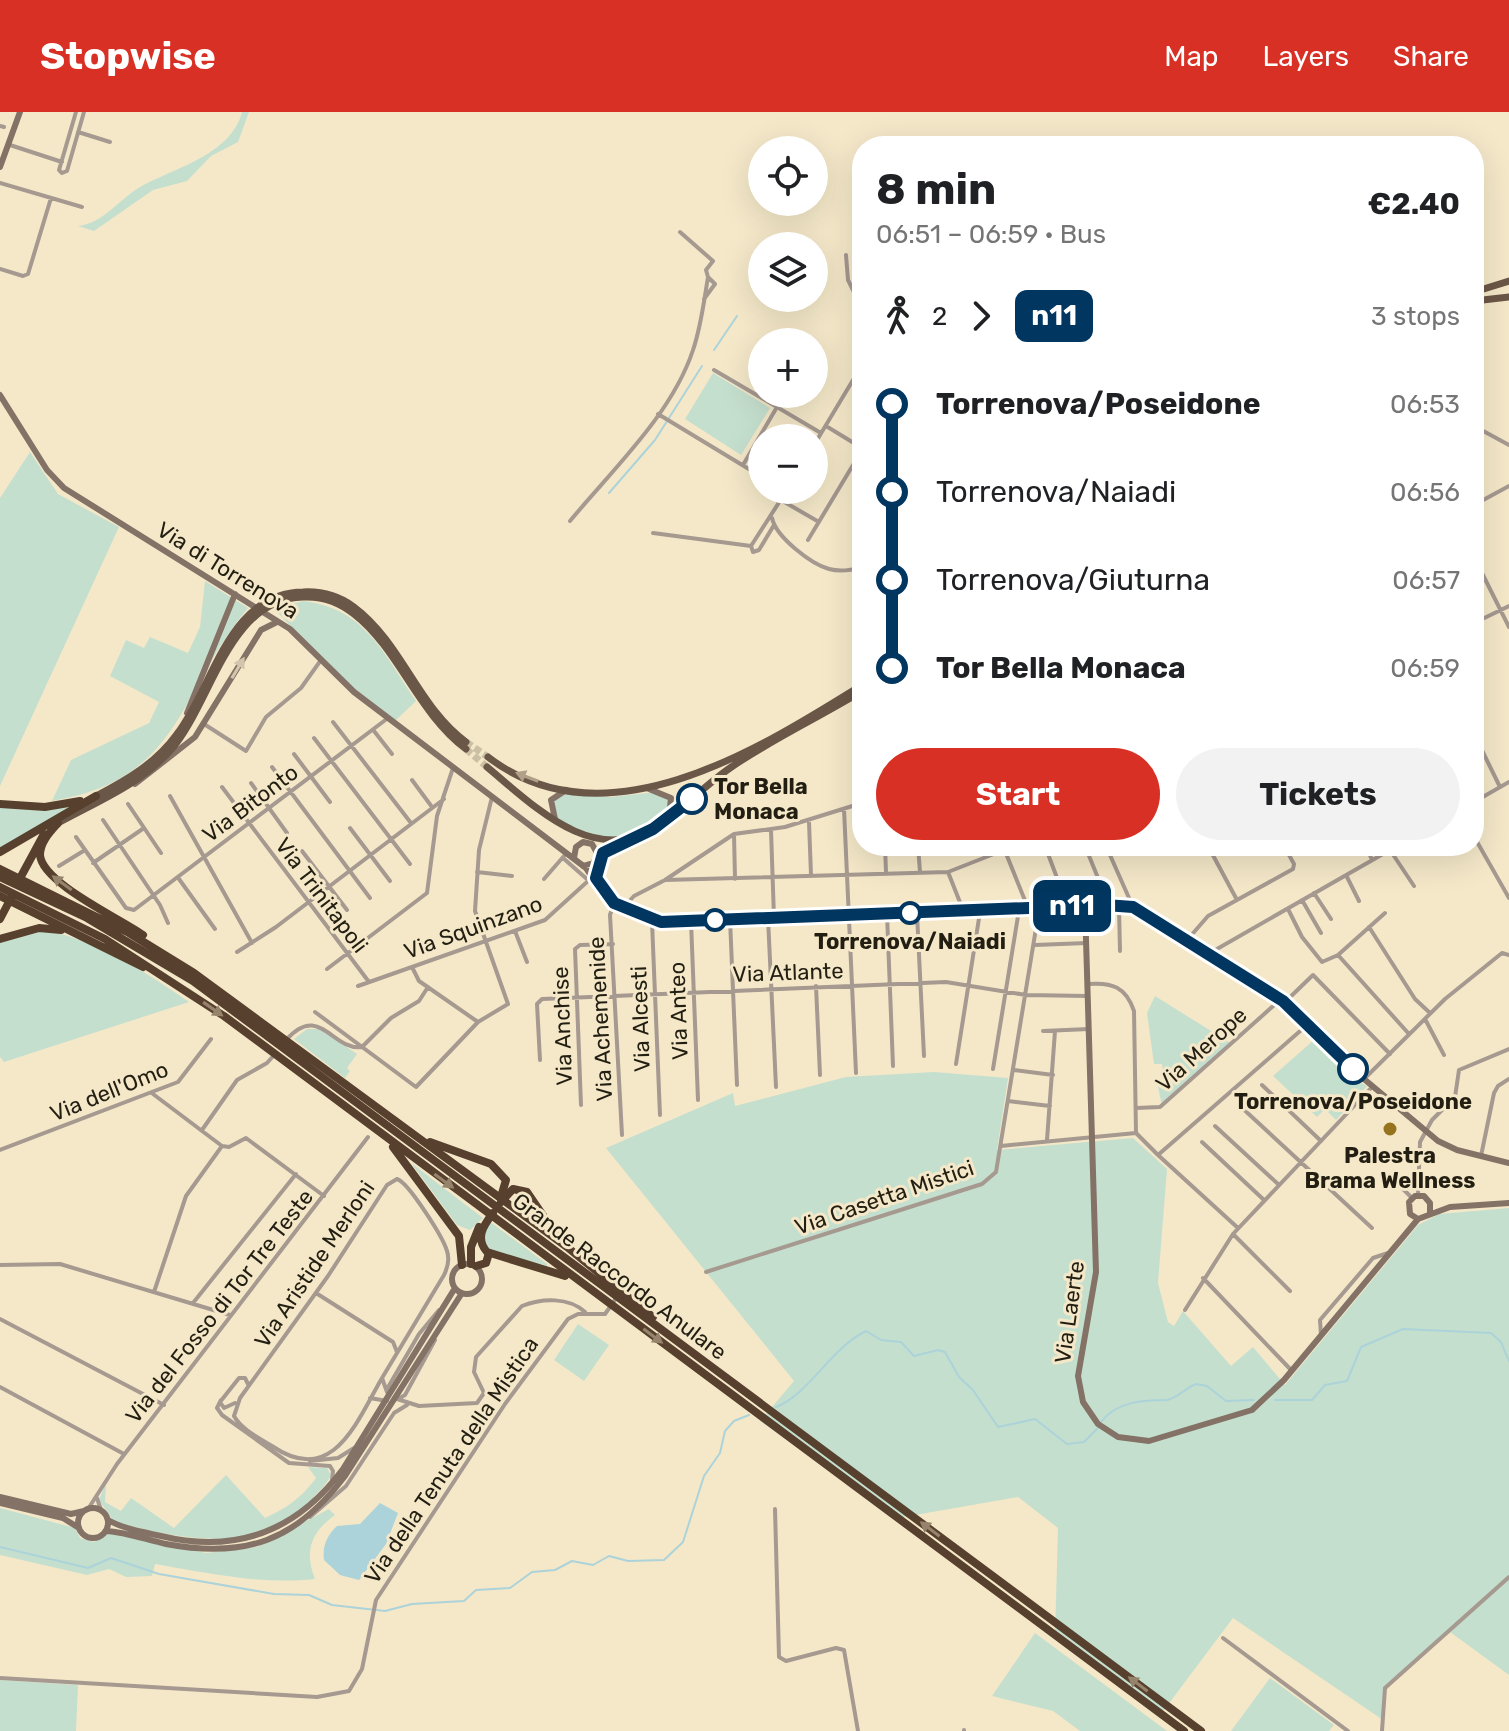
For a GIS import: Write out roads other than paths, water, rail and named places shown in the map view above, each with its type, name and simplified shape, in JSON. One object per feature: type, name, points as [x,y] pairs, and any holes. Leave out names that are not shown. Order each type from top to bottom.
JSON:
[{"type":"highway","points":[[0,804],[50,807],[96,796]]},
{"type":"highway","points":[[0,852],[96,796]]},
{"type":"highway","points":[[2,915],[36,844],[58,823]]},
{"type":"highway","points":[[58,823],[41,848],[46,870],[567,1247],[634,1299],[680,1343]]},
{"type":"highway","points":[[0,869],[84,909],[173,959]]},
{"type":"highway","name":"Grande Raccordo Anulare","points":[[0,877],[87,918],[193,981],[1201,1731]]},
{"type":"highway","name":"Grande Raccordo Anulare","points":[[0,887],[65,917],[175,982],[1184,1731]]},
{"type":"highway","points":[[0,896],[175,982]]},
{"type":"highway","points":[[0,939],[45,927],[83,937]]},
{"type":"highway","points":[[399,1124],[434,1144],[497,1167],[506,1180],[504,1195],[471,1244],[470,1265]]},
{"type":"highway","points":[[379,1132],[457,1232],[470,1265]]},
{"type":"highway","points":[[504,1195],[518,1189],[530,1194],[567,1247]]},
{"type":"highway","points":[[484,1222],[481,1241],[489,1253],[550,1269],[591,1290]]},
{"type":"highway","points":[[470,1265],[486,1263],[489,1253]]},
{"type":"main road","points":[[1484,289],[1509,281]]},
{"type":"main road","points":[[1484,300],[1509,297]]},
{"type":"main road","points":[[58,823],[128,786],[157,764],[183,735],[246,626],[265,608],[297,597],[330,601],[357,616],[429,713],[466,746],[430,707],[364,615],[336,597],[303,592],[267,601],[244,620],[228,641],[189,717],[166,748],[139,772],[96,796]]},
{"type":"main road","points":[[488,757],[528,778],[570,789],[602,793],[649,789],[705,771],[852,693]]},
{"type":"main road","points":[[487,767],[565,827],[602,841],[637,837],[664,822],[745,758],[852,694]]},
{"type":"street","points":[[0,167],[20,112]]},
{"type":"street","points":[[76,112],[59,170],[67,171],[84,112]]},
{"type":"street","points":[[78,132],[110,142]]},
{"type":"street","points":[[10,145],[62,162]]},
{"type":"street","points":[[0,183],[82,207]]},
{"type":"street","points":[[0,269],[26,275],[51,198]]},
{"type":"street","points":[[570,521],[660,415],[692,354],[704,299],[715,284],[706,270],[713,261],[680,232]]},
{"type":"street","points":[[846,255],[852,287]]},
{"type":"street","points":[[714,370],[748,390]]},
{"type":"street","points":[[827,424],[852,382]]},
{"type":"street","name":"Via di Torrenova","points":[[0,395],[61,485],[280,622],[345,685],[493,795],[586,874],[608,901],[652,921],[1040,907],[1133,907],[1283,1001],[1372,1087],[1448,1147],[1509,1163]]},
{"type":"street","points":[[743,465],[776,408]]},
{"type":"street","points":[[779,408],[806,424]]},
{"type":"street","points":[[660,415],[748,468]]},
{"type":"street","points":[[828,427],[852,443]]},
{"type":"street","points":[[1484,431],[1509,445]]},
{"type":"street","points":[[808,540],[852,466]]},
{"type":"street","points":[[1484,500],[1507,487],[1509,496]]},
{"type":"street","points":[[751,546],[779,504]]},
{"type":"street","points":[[788,504],[819,522]]},
{"type":"street","points":[[772,518],[774,525],[821,566],[838,571],[852,569]]},
{"type":"street","points":[[751,546],[753,552],[758,551],[774,525]]},
{"type":"street","points":[[653,533],[702,542],[751,546]]},
{"type":"street","points":[[1484,577],[1509,627]]},
{"type":"street","points":[[166,748],[193,699],[235,594]]},
{"type":"street","points":[[1484,618],[1509,606]]},
{"type":"street","points":[[128,786],[147,777],[180,751],[204,724],[261,630],[269,624],[280,622]]},
{"type":"street","points":[[204,724],[246,751],[266,717],[302,687],[321,660]]},
{"type":"street","name":"Via Bitonto","points":[[93,863],[130,910],[179,879],[388,718]]},
{"type":"street","points":[[333,722],[411,823]]},
{"type":"street","points":[[373,730],[392,754]]},
{"type":"street","points":[[314,738],[410,864]]},
{"type":"street","points":[[294,754],[330,802]]},
{"type":"street","points":[[1484,754],[1500,787]]},
{"type":"street","points":[[327,969],[427,893],[437,816],[454,766]]},
{"type":"street","points":[[272,767],[370,898]]},
{"type":"street","points":[[412,780],[432,807]]},
{"type":"street","points":[[1484,796],[1509,782]]},
{"type":"street","points":[[251,783],[287,833]]},
{"type":"street","name":"Via Trinitapoli","points":[[222,787],[369,982]]},
{"type":"street","points":[[555,819],[551,800],[559,792],[570,789]]},
{"type":"street","points":[[649,789],[665,793],[672,800],[672,809],[664,822]]},
{"type":"street","points":[[315,1012],[416,1087],[478,1022],[508,1002],[475,911],[477,872],[493,795]]},
{"type":"street","points":[[170,796],[252,943]]},
{"type":"street","points":[[237,952],[444,799]]},
{"type":"street","points":[[128,804],[161,853]]},
{"type":"street","points":[[623,908],[637,894],[665,880],[734,834],[771,830],[852,806]]},
{"type":"street","points":[[844,809],[856,1073]]},
{"type":"street","points":[[103,820],[154,896],[168,923]]},
{"type":"street","points":[[809,821],[811,875]]},
{"type":"street","points":[[565,827],[574,835],[574,858],[583,866],[593,863]]},
{"type":"street","points":[[76,837],[93,863],[144,828]]},
{"type":"street","points":[[350,828],[390,881]]},
{"type":"street","points":[[771,830],[771,989],[776,1087]]},
{"type":"street","points":[[734,834],[735,879]]},
{"type":"street","points":[[593,880],[605,851],[637,837]]},
{"type":"street","points":[[544,879],[575,848],[589,843],[597,854]]},
{"type":"street","points":[[593,880],[593,863],[597,854],[606,846],[621,845]]},
{"type":"street","points":[[59,866],[85,850]]},
{"type":"street","points":[[302,851],[347,910]]},
{"type":"street","points":[[1484,854],[1509,898]]},
{"type":"street","name":"Via di Torrenova","points":[[564,856],[574,858]]},
{"type":"street","points":[[885,856],[886,872]]},
{"type":"street","points":[[919,856],[920,872]]},
{"type":"street","points":[[665,880],[948,872],[985,856]]},
{"type":"street","points":[[1007,856],[1028,908]]},
{"type":"street","points":[[1049,856],[1068,907]]},
{"type":"street","points":[[1089,856],[1109,905]]},
{"type":"street","points":[[1110,856],[1133,907]]},
{"type":"street","points":[[1213,856],[1237,900]]},
{"type":"street","points":[[1188,939],[1206,918],[1294,867],[1289,856]]},
{"type":"street","points":[[1370,856],[1372,860]]},
{"type":"street","points":[[1210,953],[1379,856]]},
{"type":"street","points":[[1394,856],[1414,886]]},
{"type":"street","name":"Via di Torrenova","points":[[583,866],[586,874]]},
{"type":"street","points":[[477,872],[512,876]]},
{"type":"street","points":[[948,872],[963,910]]},
{"type":"street","points":[[1346,875],[1359,901]]},
{"type":"street","points":[[179,879],[215,929]]},
{"type":"street","name":"Via Squinzano","points":[[358,986],[553,916],[593,880]]},
{"type":"street","points":[[1314,893],[1331,919]]},
{"type":"street","points":[[1302,900],[1321,933]]},
{"type":"street","name":"Via Achemenide","points":[[614,903],[610,912],[622,1135]]},
{"type":"street","points":[[1119,905],[1120,951]]},
{"type":"street","name":"Via Laerte","points":[[1085,906],[1095,1280],[1078,1376],[1081,1396],[1094,1419],[1105,1429],[1129,1439],[1152,1440],[1239,1416],[1261,1403],[1292,1371],[1406,1232],[1430,1212]]},
{"type":"street","name":"Via Casetta Mistici","points":[[706,1272],[982,1184],[996,1172],[1040,907]]},
{"type":"street","points":[[993,1069],[1019,908]]},
{"type":"street","points":[[1288,909],[1302,937],[1322,962],[1338,955],[1385,913]]},
{"type":"street","points":[[956,1064],[980,910]]},
{"type":"street","points":[[917,912],[924,1056]]},
{"type":"street","points":[[887,914],[893,1066]]},
{"type":"street","points":[[730,919],[737,1085]]},
{"type":"street","name":"Via Alcesti","points":[[652,921],[660,1115]]},
{"type":"street","name":"Via Anteo","points":[[691,921],[698,1100]]},
{"type":"street","points":[[1369,927],[1415,999],[1430,1013]]},
{"type":"street","points":[[515,931],[527,962]]},
{"type":"street","points":[[1035,945],[1087,943]]},
{"type":"street","name":"Via Anchise","points":[[581,1105],[576,946],[613,944]]},
{"type":"street","points":[[1364,1079],[1430,1013],[1502,953],[1509,955]]},
{"type":"street","points":[[1338,955],[1409,1034]]},
{"type":"street","points":[[412,967],[417,979],[478,1022]]},
{"type":"street","name":"Via Merope","points":[[1136,1108],[1160,1107],[1313,975],[1390,1054]]},
{"type":"street","name":"Via Atlante","points":[[540,1060],[538,1001],[919,982],[968,985],[1026,995],[1087,996]]},
{"type":"street","points":[[1088,984],[1113,984],[1127,994],[1133,1007],[1136,1133],[1238,1228]]},
{"type":"street","points":[[816,986],[820,1075]]},
{"type":"street","points":[[360,1048],[398,1013],[417,1003],[428,987]]},
{"type":"street","points":[[1425,1019],[1444,1055]]},
{"type":"street","points":[[1158,1155],[1307,1025]]},
{"type":"street","points":[[202,1130],[236,1081],[267,1063],[288,1037],[301,1028],[314,1026],[360,1048]]},
{"type":"street","points":[[1043,1031],[1089,1029]]},
{"type":"street","points":[[1047,1140],[1055,1031]]},
{"type":"street","name":"Via dell'Omo","points":[[0,1150],[153,1094],[180,1081],[211,1039]]},
{"type":"street","points":[[1406,1232],[1408,1211],[1415,1197],[1418,1152],[1425,1131],[1455,1097],[1460,1069],[1509,1049]]},
{"type":"street","points":[[1014,1070],[1053,1075]]},
{"type":"street","points":[[1481,1156],[1494,1093],[1509,1079]]},
{"type":"street","points":[[1262,1085],[1321,1141]]},
{"type":"street","points":[[1185,1310],[1238,1228],[1372,1087]]},
{"type":"street","points":[[153,1094],[222,1146],[231,1146],[244,1137],[324,1196]]},
{"type":"street","points":[[1008,1101],[1050,1106]]},
{"type":"street","points":[[1240,1106],[1372,1228]]},
{"type":"street","points":[[1215,1126],[1278,1184]]},
{"type":"street","points":[[1001,1146],[1136,1133]]},
{"type":"street","name":"Via del Fosso di Tor Tre Teste","points":[[86,1510],[124,1454],[368,1137]]},
{"type":"street","points":[[1202,1142],[1264,1200]]},
{"type":"street","points":[[154,1292],[186,1196],[222,1146]]},
{"type":"street","points":[[192,1303],[296,1174]]},
{"type":"street","name":"Via Aristide Merloni","points":[[237,1402],[316,1293],[388,1183],[395,1179],[404,1181],[445,1245],[448,1261],[444,1275],[337,1450],[311,1458],[289,1458]]},
{"type":"street","points":[[1406,1179],[1402,1188],[1415,1197],[1456,1206]]},
{"type":"street","points":[[1429,1201],[1430,1212],[1456,1206],[1509,1203]]},
{"type":"street","points":[[1408,1211],[1418,1219]]},
{"type":"street","points":[[1233,1234],[1290,1291]]},
{"type":"street","points":[[0,1265],[57,1263],[231,1315]]},
{"type":"street","points":[[97,1496],[108,1520],[180,1540],[235,1542],[281,1527],[324,1493],[404,1383],[450,1302],[455,1288],[454,1272],[470,1265],[481,1275],[480,1286],[471,1293],[462,1293],[455,1288]]},
{"type":"street","points":[[1203,1278],[1292,1371]]},
{"type":"street","points":[[382,1378],[387,1392],[411,1404],[480,1401],[484,1393],[474,1367],[478,1355],[521,1307],[561,1301],[578,1306],[587,1313],[605,1314],[624,1287]]},
{"type":"street","points":[[316,1293],[393,1342],[396,1354]]},
{"type":"street","points":[[387,1392],[419,1334],[462,1293]]},
{"type":"street","points":[[396,1399],[404,1396],[404,1383],[450,1302]]},
{"type":"street","name":"Via della Tenuta della Mistica","points":[[0,1678],[317,1697],[337,1695],[352,1689],[360,1675],[373,1609],[505,1404],[558,1330],[573,1316],[587,1313]]},
{"type":"street","points":[[0,1319],[164,1405]]},
{"type":"street","points":[[248,1386],[245,1378],[239,1378],[217,1405],[220,1414],[286,1461],[331,1467],[333,1477],[324,1493]]},
{"type":"street","points":[[404,1383],[411,1404]]},
{"type":"street","points":[[0,1387],[124,1454]]},
{"type":"street","points":[[370,1398],[389,1402],[394,1413]]},
{"type":"street","points":[[221,1400],[224,1408],[237,1402]]},
{"type":"street","points":[[237,1402],[235,1420],[289,1458],[303,1461],[342,1457],[379,1416]]},
{"type":"street","points":[[0,1500],[63,1518],[94,1538],[106,1531],[184,1547],[220,1550],[257,1544],[295,1527],[346,1486],[394,1413],[411,1404]]},
{"type":"street","points":[[295,1527],[339,1484],[379,1416]]},
{"type":"street","points":[[0,1500],[65,1513],[101,1510]]},
{"type":"street","points":[[775,1509],[779,1657],[784,1661],[836,1648],[844,1650],[858,1731]]},
{"type":"street","points":[[79,1528],[86,1510]]},
{"type":"street","points":[[106,1531],[108,1520]]},
{"type":"street","points":[[1382,1731],[1385,1688],[1509,1577]]},
{"type":"street","points":[[1223,1638],[1348,1731]]},
{"type":"water","points":[[380,1503],[398,1513],[386,1544],[359,1580],[340,1575],[324,1560],[328,1537],[337,1526],[360,1524]]},
{"type":"waterway","points":[[714,350],[737,316]]},
{"type":"waterway","points":[[609,493],[655,440],[702,366]]},
{"type":"waterway","points":[[1275,1400],[1312,1400],[1325,1385],[1347,1381],[1361,1347],[1403,1329],[1491,1333],[1501,1342],[1509,1361]]},
{"type":"waterway","points":[[776,1407],[799,1392],[842,1348],[866,1331],[881,1340],[901,1342],[914,1356],[938,1350],[945,1352],[959,1377],[973,1390],[998,1427],[1035,1419],[1067,1444],[1084,1442],[1098,1428]]},
{"type":"waterway","points":[[1101,1422],[1123,1406],[1140,1401],[1170,1399],[1196,1384],[1207,1386],[1226,1401],[1254,1400]]},
{"type":"waterway","points":[[0,1547],[88,1568],[111,1558],[159,1574],[274,1594],[309,1595],[332,1605],[385,1611],[412,1604],[464,1601],[476,1590],[510,1588],[532,1572],[555,1570],[572,1561],[593,1565],[609,1556],[628,1561],[664,1560],[683,1542],[704,1476],[720,1453],[725,1431],[734,1421],[749,1415]]},
{"type":"tunnel","points":[[466,742],[488,757]]},
{"type":"tunnel","points":[[466,749],[487,767]]},
{"type":"place","name":"Tor Bella Monaca","points":[[692,799]]},
{"type":"place","name":"Torrenova/Naiadi","points":[[910,913]]},
{"type":"place","name":"Torrenova/Poseidone","points":[[1353,1069]]},
{"type":"place","name":"Palestra Brama Wellness","points":[[1390,1129]]}]
